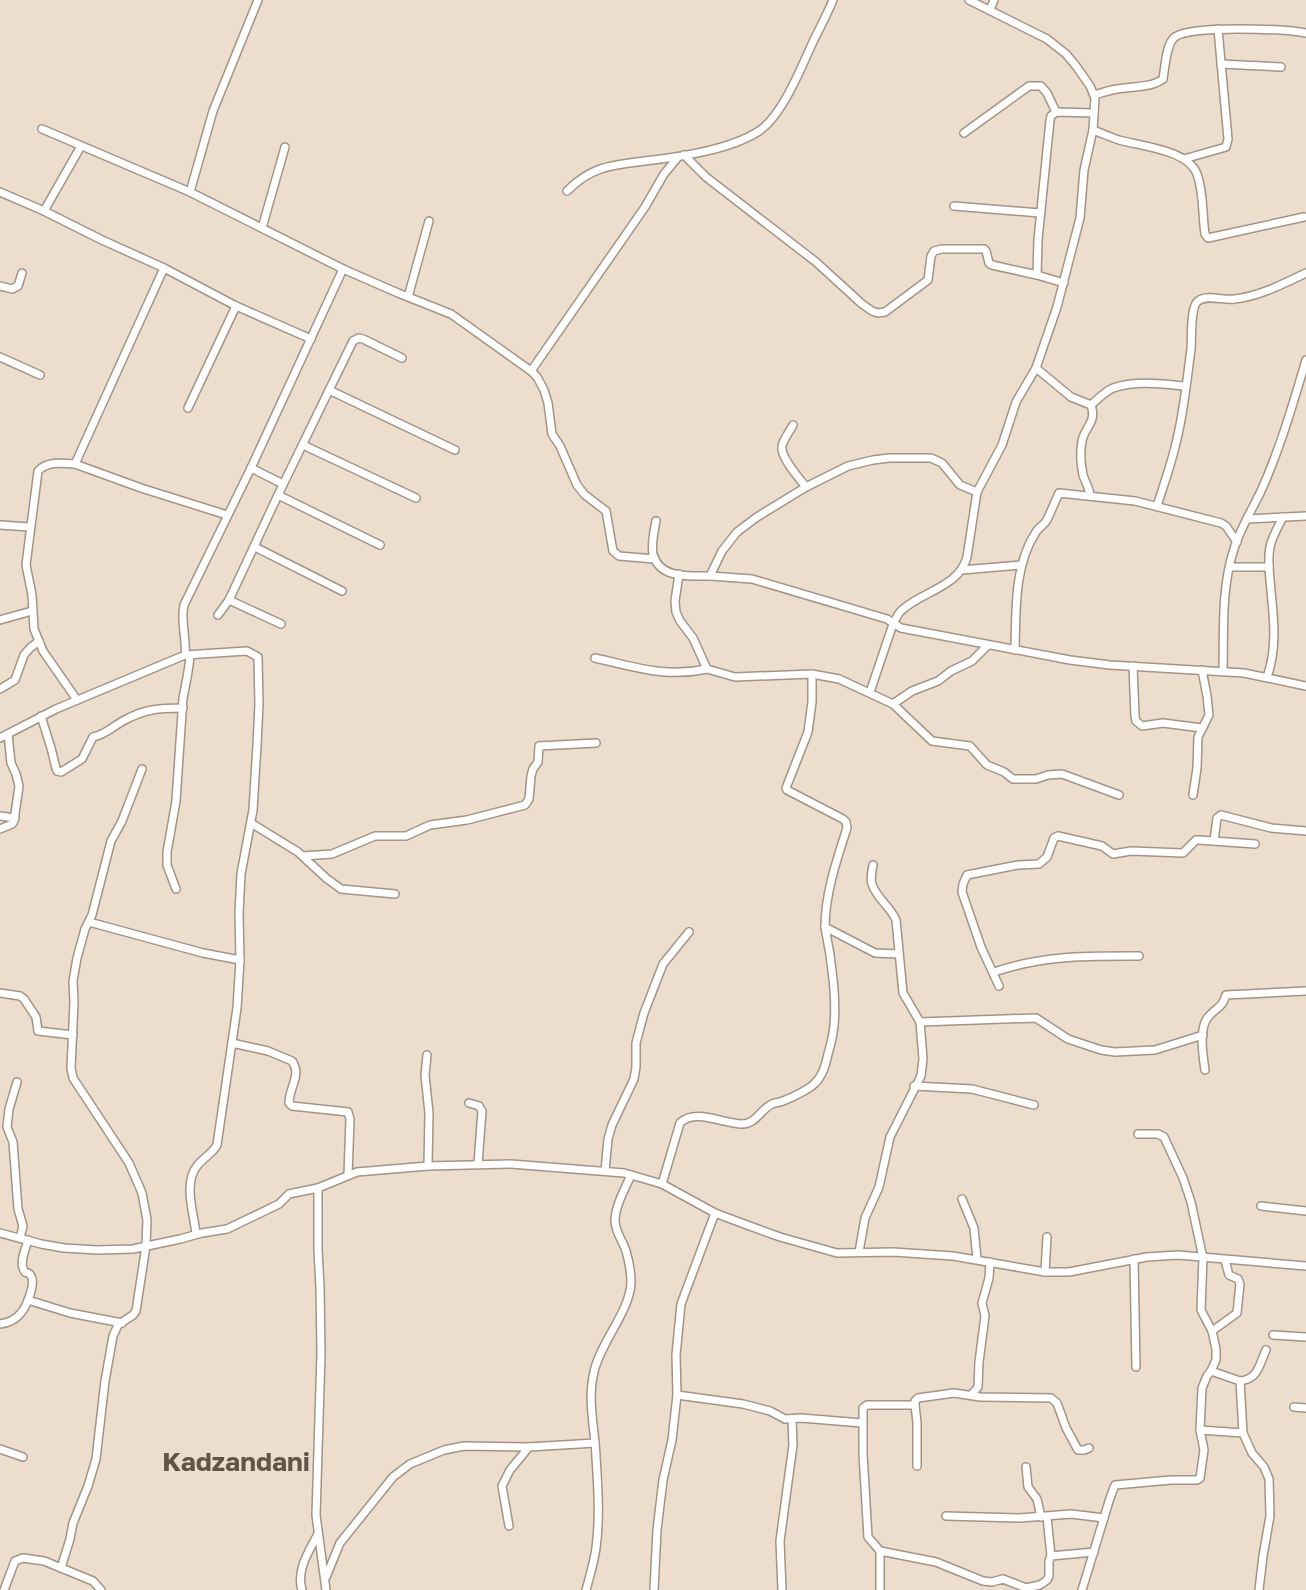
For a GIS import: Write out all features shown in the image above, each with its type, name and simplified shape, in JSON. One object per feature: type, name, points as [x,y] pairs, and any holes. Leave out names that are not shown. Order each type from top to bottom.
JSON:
[{"type":"street","points":[[190,192],[213,111],[258,0]]},
{"type":"street","points":[[567,191],[582,176],[617,164],[682,156],[738,141],[759,131],[788,96],[833,0]]},
{"type":"street","points":[[870,692],[898,614],[953,579],[962,570],[967,557],[977,492],[1002,445],[1016,402],[1036,369],[1064,283],[1078,227],[1084,170],[1093,130],[1094,95],[1076,66],[1056,46],[1037,33],[969,0]]},
{"type":"street","points":[[990,10],[994,0]]},
{"type":"street","points":[[1094,95],[1161,81],[1170,43],[1181,34],[1218,29],[1277,29],[1306,33]]},
{"type":"street","points":[[1184,159],[1226,147],[1228,139],[1218,29]]},
{"type":"street","points":[[1221,64],[1281,67]]},
{"type":"street","points":[[964,132],[1029,86],[1041,86],[1048,93],[1056,112]]},
{"type":"street","points":[[1037,275],[1049,120],[1056,112],[1094,113]]},
{"type":"street","points":[[42,130],[190,192],[343,269],[451,314],[537,377],[548,403],[552,434],[577,485],[607,513],[613,551],[619,556],[655,559]]},
{"type":"street","points":[[1093,130],[1174,154],[1192,166],[1196,173],[1205,234],[1208,238],[1304,217]]},
{"type":"street","points":[[44,211],[80,146]]},
{"type":"street","points":[[262,228],[285,146]]},
{"type":"street","points":[[682,156],[816,262],[872,312],[885,312],[928,280],[931,256],[937,249],[984,249],[992,265],[1064,283]]},
{"type":"street","points":[[531,371],[645,208],[664,174],[682,156]]},
{"type":"street","points":[[0,192],[164,268],[236,306],[311,339]]},
{"type":"street","points":[[954,206],[1040,213]]},
{"type":"street","points":[[408,297],[429,221]]},
{"type":"street","points":[[75,464],[164,268]]},
{"type":"street","points":[[176,889],[167,865],[167,852],[176,801],[183,709],[189,675],[182,614],[184,605],[343,269]]},
{"type":"street","points":[[0,286],[12,289],[18,286],[22,273]]},
{"type":"street","points":[[1157,506],[1176,443],[1192,346],[1193,312],[1198,302],[1208,298],[1231,300],[1247,297],[1271,290],[1306,274]]},
{"type":"street","points":[[188,408],[236,306]]},
{"type":"street","points":[[218,615],[229,600],[353,341],[363,339],[402,358]]},
{"type":"street","points":[[0,357],[40,375]]},
{"type":"street","points":[[1223,670],[1224,603],[1230,566],[1237,542],[1274,459],[1306,360]]},
{"type":"street","points":[[1036,369],[1070,397],[1091,405]]},
{"type":"street","points":[[1091,405],[1113,388],[1151,383],[1185,386]]},
{"type":"street","points":[[329,390],[454,450]]},
{"type":"street","points":[[1090,495],[1083,476],[1082,451],[1084,435],[1093,418],[1091,405]]},
{"type":"street","points":[[793,425],[782,450],[806,487]]},
{"type":"street","points":[[303,445],[416,498]]},
{"type":"street","points":[[710,576],[722,551],[737,532],[806,487],[848,466],[889,458],[931,457],[942,463],[960,485],[977,492]]},
{"type":"street","points":[[77,700],[53,666],[34,629],[32,595],[26,569],[39,469],[48,464],[75,464],[227,515]]},
{"type":"street","points":[[251,468],[283,484]]},
{"type":"street","points":[[1015,650],[1020,565],[1037,530],[1045,524],[1059,493],[1135,501],[1223,524],[1237,542]]},
{"type":"street","points":[[278,495],[380,545]]},
{"type":"street","points":[[1247,519],[1306,516]]},
{"type":"street","points":[[1267,677],[1273,650],[1270,545],[1283,517]]},
{"type":"street","points":[[656,521],[653,543],[655,559],[662,569],[679,574],[752,579],[855,608],[887,619],[901,628],[1015,650],[1089,663],[1223,670],[1306,686]]},
{"type":"street","points":[[0,525],[30,527]]},
{"type":"street","points":[[255,547],[342,591]]},
{"type":"street","points":[[962,570],[1020,565]]},
{"type":"street","points":[[1230,566],[1269,567]]},
{"type":"street","points":[[679,574],[676,612],[694,638],[707,669]]},
{"type":"street","points":[[229,600],[281,624]]},
{"type":"street","points":[[0,620],[32,611]]},
{"type":"street","points":[[0,689],[15,680],[24,655],[39,641]]},
{"type":"street","points":[[893,704],[912,691],[938,681],[972,660],[988,645]]},
{"type":"street","points":[[0,738],[77,700],[187,655],[247,652],[258,657],[259,704],[251,823],[242,874],[239,913],[237,1008],[217,1145],[193,1172],[189,1196],[196,1234]]},
{"type":"street","points":[[595,658],[648,671],[683,673],[707,669],[738,677],[812,674],[839,679],[893,704],[928,739],[970,746],[987,765],[1013,779],[1036,779],[1062,774],[1119,795]]},
{"type":"street","points":[[1133,666],[1135,716],[1139,724],[1147,726],[1163,723],[1202,728]]},
{"type":"street","points":[[1193,795],[1198,737],[1209,715],[1202,670]]},
{"type":"street","points":[[662,1184],[680,1124],[684,1120],[696,1117],[737,1124],[748,1123],[772,1104],[813,1086],[825,1067],[835,1013],[825,927],[837,859],[847,828],[843,819],[786,788],[808,732],[812,674]]},
{"type":"street","points":[[41,716],[55,768],[61,772],[82,759],[93,737],[103,734],[135,714],[152,709],[183,709]]},
{"type":"street","points":[[0,830],[12,824],[15,818],[19,786],[11,763],[8,734]]},
{"type":"street","points":[[303,856],[332,854],[375,836],[406,836],[430,825],[467,820],[525,805],[529,799],[533,769],[538,762],[539,746],[596,743]]},
{"type":"street","points":[[61,1568],[73,1523],[96,1459],[113,1336],[118,1325],[136,1311],[146,1246],[145,1205],[134,1171],[71,1074],[74,971],[111,841],[122,821],[142,769]]},
{"type":"street","points":[[1214,841],[1217,818],[1221,815],[1271,828],[1306,831]]},
{"type":"street","points":[[0,816],[15,818]]},
{"type":"street","points":[[251,823],[303,856],[341,889],[395,894]]},
{"type":"street","points":[[999,986],[981,947],[962,892],[967,875],[1018,865],[1039,864],[1047,857],[1056,836],[1102,846],[1113,854],[1131,851],[1185,853],[1196,840],[1255,844]]},
{"type":"street","points":[[859,1252],[865,1217],[879,1187],[891,1137],[921,1076],[923,1059],[920,1022],[902,993],[896,920],[874,888],[873,865]]},
{"type":"street","points":[[89,922],[240,960]]},
{"type":"street","points":[[825,927],[875,953],[898,954]]},
{"type":"street","points":[[605,1171],[612,1125],[634,1079],[635,1043],[647,1005],[663,964],[689,932]]},
{"type":"street","points":[[994,972],[1046,958],[1139,956]]},
{"type":"street","points":[[1205,1070],[1203,1035],[1206,1018],[1221,1007],[1226,995],[1306,991]]},
{"type":"street","points":[[0,993],[24,999],[36,1017],[38,1031],[72,1035]]},
{"type":"street","points":[[920,1022],[1036,1018],[1068,1039],[1092,1048],[1115,1052],[1155,1050],[1203,1035]]},
{"type":"street","points":[[232,1044],[268,1051],[295,1063],[297,1074],[289,1098],[292,1106],[350,1114],[348,1175]]},
{"type":"street","points":[[426,1055],[428,1166]]},
{"type":"street","points":[[0,1324],[18,1316],[28,1300],[32,1286],[31,1276],[22,1266],[23,1226],[18,1212],[13,1142],[8,1127],[9,1109],[17,1082]]},
{"type":"street","points":[[914,1086],[972,1089],[1034,1105]]},
{"type":"street","points":[[469,1103],[479,1106],[482,1111],[478,1164]]},
{"type":"street","points":[[1082,1590],[1114,1486],[1199,1479],[1204,1456],[1200,1430],[1202,1388],[1216,1360],[1212,1331],[1201,1310],[1203,1258],[1187,1189],[1165,1138],[1138,1134]]},
{"type":"street","points":[[0,1233],[54,1246],[127,1250],[230,1228],[279,1204],[289,1194],[318,1188],[357,1172],[428,1166],[511,1164],[631,1175],[662,1184],[715,1213],[780,1237],[832,1252],[953,1255],[1045,1272],[1081,1271],[1163,1255],[1306,1266]]},
{"type":"street","points":[[586,1590],[596,1551],[599,1518],[591,1394],[594,1370],[609,1334],[621,1314],[631,1285],[626,1249],[615,1220],[631,1175]]},
{"type":"street","points":[[318,1188],[321,1354],[316,1515],[326,1590]]},
{"type":"street","points":[[962,1199],[974,1228],[977,1259]]},
{"type":"street","points":[[1261,1206],[1306,1211]]},
{"type":"street","points":[[654,1590],[657,1530],[677,1395],[676,1355],[681,1304],[715,1213]]},
{"type":"street","points":[[1045,1272],[1048,1237]]},
{"type":"street","points":[[1134,1259],[1136,1367]]},
{"type":"street","points":[[1212,1331],[1237,1312],[1240,1284],[1238,1279],[1229,1275],[1225,1259]]},
{"type":"street","points":[[971,1395],[978,1387],[985,1316],[982,1303],[990,1262]]},
{"type":"street","points":[[28,1300],[70,1313],[122,1322]]},
{"type":"street","points":[[1273,1335],[1306,1337]]},
{"type":"street","points":[[1211,1371],[1240,1381],[1249,1380],[1254,1377],[1266,1350]]},
{"type":"street","points":[[1240,1381],[1243,1433],[1269,1479],[1270,1516],[1259,1590]]},
{"type":"street","points":[[917,1466],[915,1399],[922,1397],[954,1394],[1051,1398],[1057,1403],[1078,1450],[1089,1448]]},
{"type":"street","points":[[677,1395],[743,1404],[770,1411],[782,1419],[862,1423]]},
{"type":"street","points":[[915,1405],[864,1406],[862,1423],[868,1537],[880,1551],[936,1562],[983,1581],[1003,1579],[1026,1588],[1044,1583],[1048,1578],[1051,1556],[1044,1517],[1035,1495],[1028,1487],[1026,1467]]},
{"type":"street","points":[[1294,1407],[1306,1408]]},
{"type":"street","points":[[782,1590],[780,1541],[793,1445],[792,1419]]},
{"type":"street","points":[[1200,1430],[1243,1433]]},
{"type":"street","points":[[326,1579],[340,1543],[393,1477],[410,1464],[444,1450],[464,1446],[530,1447],[596,1443]]},
{"type":"street","points":[[509,1526],[502,1486],[510,1470],[530,1447]]},
{"type":"street","points":[[0,1449],[23,1457]]},
{"type":"street","points":[[946,1517],[1044,1517],[1071,1514],[1104,1518]]},
{"type":"street","points":[[302,1590],[302,1569],[318,1533]]},
{"type":"street","points":[[880,1551],[880,1590]]},
{"type":"street","points":[[1051,1556],[1094,1552]]},
{"type":"street","points":[[4,1590],[15,1561],[19,1558],[44,1561],[93,1581],[101,1590]]},
{"type":"district","name":"Kadzandani","points":[[236,1461]]}]
